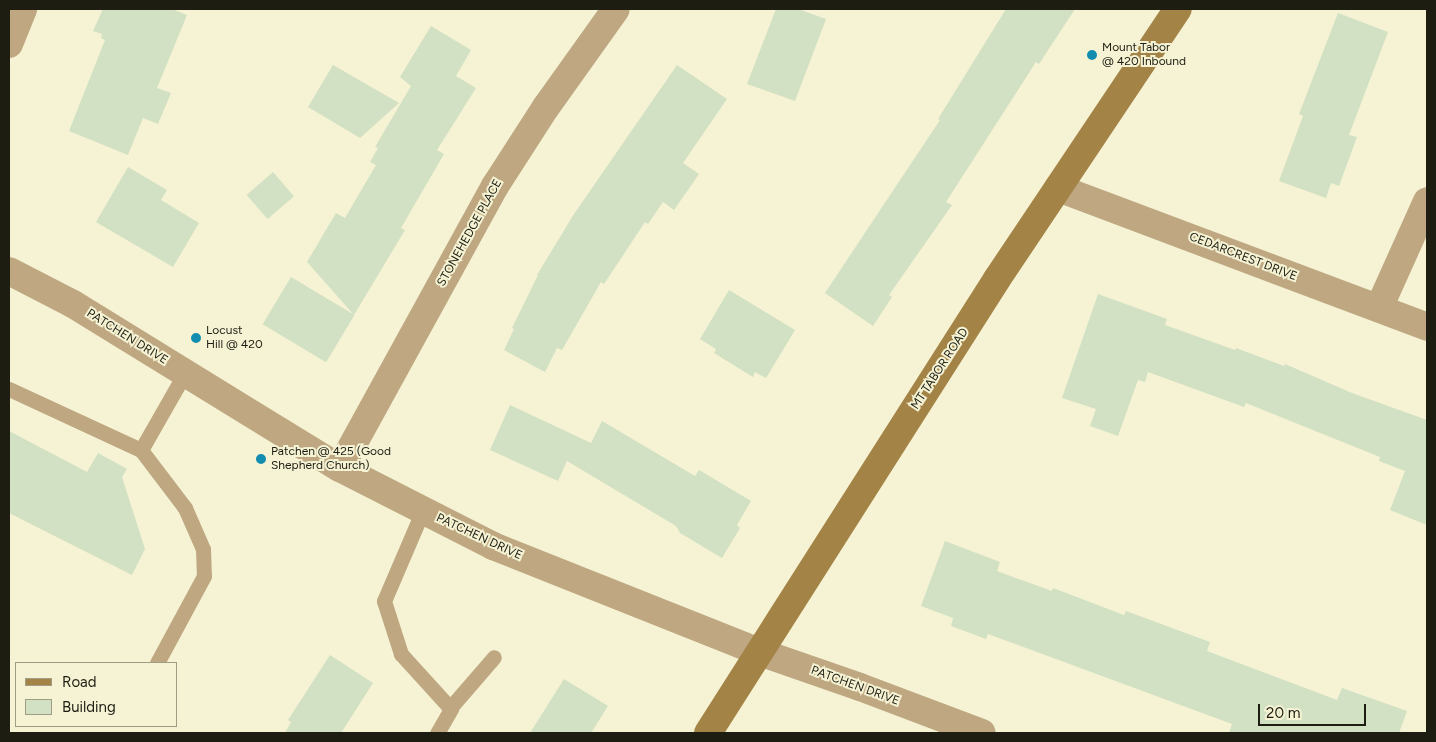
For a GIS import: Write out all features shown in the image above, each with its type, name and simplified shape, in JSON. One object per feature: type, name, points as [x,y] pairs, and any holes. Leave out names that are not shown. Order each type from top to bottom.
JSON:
[{"type":"street","points":[[9,44],[23,9]]},
{"type":"street","name":"STONEHEDGE PLACE","points":[[340,468],[496,186],[546,107],[616,9]]},
{"type":"street","name":"MT TABOR ROAD","points":[[708,733],[997,279],[1178,9]]},
{"type":"street","name":"CEDARCREST DRIVE","points":[[1058,188],[1427,326]]},
{"type":"street","points":[[1379,308],[1427,201]]},
{"type":"street","name":"PATCHEN DRIVE","points":[[9,271],[72,304],[340,468],[493,546],[759,652],[860,687],[982,733]]},
{"type":"lane","points":[[141,450],[185,373]]},
{"type":"lane","points":[[9,389],[141,450],[185,508],[204,549],[204,576],[158,662]]},
{"type":"lane","points":[[423,510],[384,601],[401,654],[450,708]]},
{"type":"lane","points":[[438,733],[450,708],[494,657]]},
{"type":"building","points":[[103,9],[172,9],[187,15],[157,88],[171,93],[158,124],[143,118],[128,155],[69,131],[105,40],[101,38],[102,34],[93,31]]},
{"type":"building","points":[[776,9],[798,9],[826,19],[795,101],[747,84]]},
{"type":"building","points":[[1006,9],[1075,9],[1039,64],[1036,62],[946,202],[952,205],[889,295],[892,297],[873,326],[825,293],[940,120],[938,119]]},
{"type":"building","points":[[1338,13],[1388,32],[1349,135],[1357,137],[1339,186],[1331,183],[1326,198],[1279,181],[1303,116],[1299,114]]},
{"type":"building","points":[[431,26],[471,50],[456,76],[476,88],[437,150],[444,154],[401,228],[405,230],[354,315],[307,262],[336,213],[345,218],[376,165],[370,162],[378,148],[375,147],[411,86],[400,77]]},
{"type":"building","points":[[333,65],[399,103],[360,138],[308,107]]},
{"type":"building","points":[[677,65],[727,99],[683,163],[699,174],[674,210],[663,202],[648,224],[645,222],[604,284],[601,282],[562,350],[557,348],[545,372],[504,350],[514,329],[512,328],[537,275],[574,214]]},
{"type":"building","points":[[128,167],[167,190],[161,200],[199,223],[173,267],[96,222]]},
{"type":"building","points":[[273,172],[294,196],[268,219],[247,195]]},
{"type":"building","points":[[291,277],[354,315],[326,362],[263,324]]},
{"type":"building","points":[[729,290],[795,330],[766,378],[755,372],[753,377],[714,353],[716,349],[700,339]]},
{"type":"building","points":[[1098,294],[1167,319],[1165,325],[1284,366],[1285,364],[1352,393],[1427,420],[1427,525],[1390,510],[1405,471],[1379,461],[1380,457],[1246,403],[1244,407],[1148,372],[1145,382],[1138,380],[1118,436],[1090,426],[1096,409],[1062,398]]},
{"type":"building","points":[[510,405],[591,443],[602,421],[695,476],[699,470],[751,501],[737,525],[740,528],[722,558],[680,533],[676,526],[567,461],[558,481],[490,450]]},
{"type":"building","points":[[9,431],[87,472],[98,453],[127,469],[122,477],[145,549],[132,575],[9,513]]},
{"type":"building","points":[[945,541],[1000,562],[997,571],[1052,591],[1053,588],[1124,615],[1126,611],[1210,642],[1207,651],[1337,700],[1342,688],[1407,711],[1399,733],[1229,733],[1232,724],[988,634],[986,639],[951,626],[953,618],[921,606]]},
{"type":"building","points":[[330,655],[373,683],[341,733],[285,733],[291,722],[288,720]]},
{"type":"building","points":[[564,679],[608,706],[591,733],[530,733]]},
{"type":"place","name":"Mount Tabor @ 420 Inbound","points":[[1092,55]]},
{"type":"place","name":"Locust Hill @ 420","points":[[196,338]]},
{"type":"place","name":"Patchen @ 425 (Good Shepherd Church)","points":[[261,459]]}]
